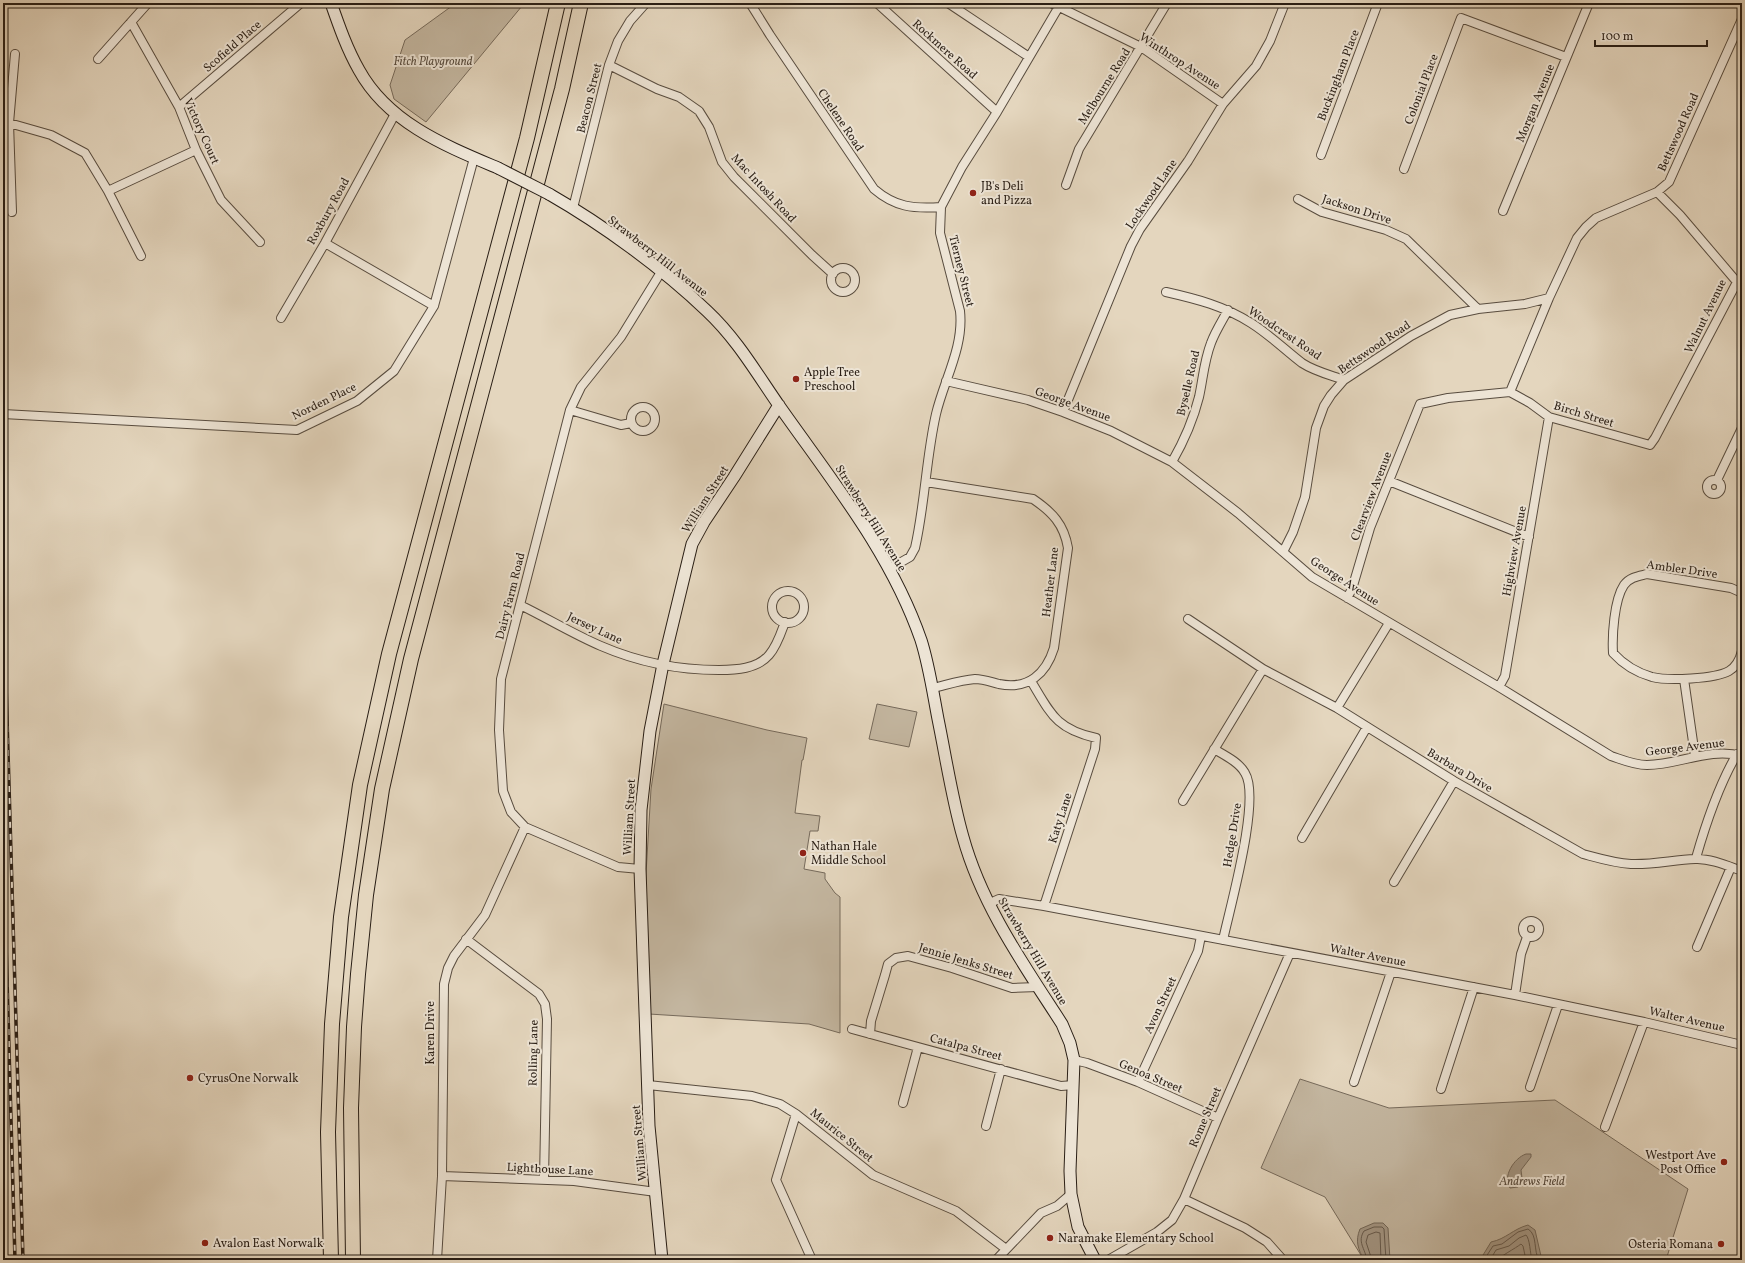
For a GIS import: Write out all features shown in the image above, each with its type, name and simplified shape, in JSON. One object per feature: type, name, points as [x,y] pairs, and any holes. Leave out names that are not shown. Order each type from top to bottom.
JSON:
[{"type":"highway","points":[[331,1260],[328,1132],[333,1011],[344,891],[360,785],[389,654],[529,131],[558,3]]},
{"type":"highway","points":[[353,1260],[351,1114],[354,1028],[364,908],[382,789],[411,659],[562,89],[581,3]]},
{"type":"main road","name":"Strawberry Hill Avenue","points":[[331,3],[351,55],[359,71],[379,98],[395,114],[419,131],[498,168],[573,208],[661,272],[708,312],[755,368],[864,527],[889,569],[910,612],[921,641],[933,688],[947,764],[963,836],[972,866],[996,919],[1062,1024],[1070,1043],[1074,1060],[1070,1171],[1071,1194],[1078,1227],[1095,1260]]},
{"type":"main road","name":"William Street","points":[[662,1260],[650,1126],[640,869],[641,810],[652,716],[692,544],[704,522],[779,405]]},
{"type":"street","points":[[98,59],[148,3]]},
{"type":"street","name":"Scofield Place","points":[[179,107],[301,3]]},
{"type":"street","name":"Beacon Street","points":[[573,208],[609,65],[618,41],[630,21],[646,3]]},
{"type":"street","name":"Chelene Road","points":[[750,3],[874,189],[884,197],[903,206],[921,209],[941,207]]},
{"type":"street","name":"Rockmere Road","points":[[876,3],[997,112]]},
{"type":"street","points":[[948,3],[1029,57]]},
{"type":"street","name":"Winthrop Avenue","points":[[1051,3],[1060,5],[1141,48],[1223,104]]},
{"type":"street","name":"Melbourne Road","points":[[1066,185],[1079,149],[1167,3]]},
{"type":"street","name":"Lockwood Lane","points":[[1063,412],[1131,246],[1140,230],[1188,161],[1223,104],[1256,66],[1270,40],[1286,3]]},
{"type":"street","name":"Buckingham Place","points":[[1321,155],[1378,3]]},
{"type":"street","name":"Morgan Avenue","points":[[1503,211],[1589,3]]},
{"type":"street","name":"Tierney Street","points":[[889,569],[906,560],[915,548],[936,415],[958,344],[962,323],[940,233],[941,207],[962,167],[997,112],[1060,5]]},
{"type":"street","name":"Colonial Place","points":[[1404,169],[1461,18],[1566,57]]},
{"type":"street","name":"Bettswood Road","points":[[1510,392],[1549,298],[1577,238],[1596,218],[1657,192],[1669,182],[1742,19]]},
{"type":"street","name":"Victory Court","points":[[131,22],[179,107],[196,150],[221,200],[260,242]]},
{"type":"street","points":[[12,212],[6,123],[14,54]]},
{"type":"street","name":"Mac Intosh Road","points":[[609,65],[657,89],[679,97],[699,111],[709,126],[722,162],[734,177],[833,274]]},
{"type":"street","name":"Roxbury Road","points":[[281,318],[325,243],[395,114]]},
{"type":"street","points":[[6,123],[50,135],[85,153],[108,191],[141,256]]},
{"type":"street","points":[[108,191],[196,150]]},
{"type":"street","name":"Norden Place","points":[[3,414],[13,413],[297,430],[357,401],[394,371],[434,306],[474,158]]},
{"type":"street","name":"Walnut Avenue","points":[[1650,445],[1740,283],[1680,215],[1657,192]]},
{"type":"street","name":"Jackson Drive","points":[[1298,199],[1322,212],[1386,230],[1406,239],[1478,309]]},
{"type":"street","points":[[325,243],[434,306]]},
{"type":"street","name":"Dairy Farm Road","points":[[640,869],[618,867],[525,827],[512,812],[503,791],[499,730],[501,679],[570,410],[581,387],[621,337],[661,272]]},
{"type":"street","name":"Woodcrest Road","points":[[1166,292],[1207,302],[1228,310],[1252,324],[1303,363],[1322,373],[1344,380]]},
{"type":"street","name":"Bettswood Road","points":[[1283,552],[1293,532],[1305,497],[1316,428],[1324,406],[1331,394],[1344,380],[1432,324],[1450,315],[1478,309],[1525,304],[1549,298]]},
{"type":"street","name":"Byselle Road","points":[[1172,462],[1185,439],[1194,417],[1203,368],[1211,342],[1228,310]]},
{"type":"street","name":"George Avenue","points":[[946,381],[1028,400],[1063,412],[1111,431],[1172,462],[1227,504],[1312,577],[1611,756],[1630,763],[1648,765],[1695,756],[1725,753],[1739,755]]},
{"type":"street","name":"Birch Street","points":[[1510,392],[1530,403],[1549,417],[1650,445]]},
{"type":"street","name":"Clearview Avenue","points":[[1347,598],[1352,589],[1370,528],[1420,404],[1448,398],[1510,392]]},
{"type":"street","points":[[570,410],[622,425],[632,423]]},
{"type":"street","name":"Highview Avenue","points":[[1499,688],[1505,676],[1549,417]]},
{"type":"street","points":[[1717,480],[1742,428]]},
{"type":"street","points":[[1389,481],[1529,537]]},
{"type":"street","name":"Heather Lane","points":[[926,482],[1033,499],[1046,508],[1057,520],[1065,534],[1068,548],[1054,648],[1050,661],[1042,672],[1031,681]]},
{"type":"street","name":"Ambler Drive","points":[[1742,594],[1731,588],[1647,574],[1635,577],[1625,584],[1620,595],[1612,634],[1613,653],[1632,668],[1653,677],[1684,680],[1728,671],[1738,662],[1742,651]]},
{"type":"street","name":"Jersey Lane","points":[[520,605],[600,646],[631,658],[694,670],[742,669],[753,666],[769,655],[780,635],[784,622]]},
{"type":"street","name":"Barbara Drive","points":[[1188,619],[1263,669],[1337,708],[1454,781],[1583,854],[1605,860],[1631,864],[1664,863],[1696,858],[1742,871]]},
{"type":"street","points":[[1337,708],[1388,623]]},
{"type":"street","points":[[1183,801],[1263,669]]},
{"type":"street","points":[[933,688],[974,679],[1008,685],[1024,684],[1031,681]]},
{"type":"street","points":[[1684,680],[1695,756]]},
{"type":"street","name":"Katy Lane","points":[[1031,681],[1048,708],[1062,725],[1077,733],[1096,738],[1096,749],[1044,906]]},
{"type":"street","points":[[1302,838],[1368,727]]},
{"type":"street","name":"Hedge Drive","points":[[1214,749],[1242,768],[1249,782],[1249,813],[1244,846],[1223,940]]},
{"type":"street","points":[[1696,858],[1701,840],[1727,771],[1739,755]]},
{"type":"street","points":[[1394,882],[1454,781]]},
{"type":"street","name":"Karen Drive","points":[[436,1260],[442,1176],[444,984],[451,962],[485,915],[525,827]]},
{"type":"street","points":[[1697,947],[1730,867]]},
{"type":"street","name":"Walter Avenue","points":[[990,903],[999,899],[1044,906],[1474,987],[1644,1022],[1742,1045]]},
{"type":"street","name":"Avon Street","points":[[1138,1082],[1198,951],[1201,936]]},
{"type":"street","points":[[1515,995],[1521,954],[1527,937]]},
{"type":"street","name":"Rolling Lane","points":[[466,940],[539,994],[545,1004],[547,1019],[544,1180]]},
{"type":"street","name":"Rome Street","points":[[1108,1260],[1157,1232],[1172,1220],[1184,1199],[1290,953]]},
{"type":"street","name":"Jennie Jenks Street","points":[[870,1034],[871,1021],[888,964],[896,958],[908,956],[952,968],[1012,988],[1038,987]]},
{"type":"street","points":[[1354,1082],[1391,972]]},
{"type":"street","points":[[1441,1089],[1474,987]]},
{"type":"street","points":[[1530,1087],[1558,1005]]},
{"type":"street","points":[[1605,1127],[1644,1022]]},
{"type":"street","name":"Catalpa Street","points":[[852,1029],[1061,1086],[1074,1085]]},
{"type":"street","points":[[903,1104],[918,1047]]},
{"type":"street","name":"Genoa Street","points":[[1074,1060],[1087,1063],[1138,1082],[1218,1118]]},
{"type":"street","points":[[986,1126],[1001,1069]]},
{"type":"street","name":"Maurice Street","points":[[648,1085],[758,1097],[780,1104],[796,1114],[872,1175],[956,1211],[1006,1249]]},
{"type":"street","points":[[796,1114],[776,1180],[812,1260]]},
{"type":"street","name":"Lighthouse Lane","points":[[442,1176],[574,1181],[656,1192]]},
{"type":"street","points":[[996,1260],[1041,1213],[1058,1206],[1071,1194]]},
{"type":"street","points":[[1184,1199],[1245,1228],[1267,1242],[1283,1260]]},
{"type":"green space","name":"Fitch Playground","points":[[456,3],[519,3],[522,6],[426,122],[394,99],[390,85],[405,40]]},
{"type":"green space","name":"Nathan Hale Middle School","points":[[664,704],[767,730],[807,738],[802,760],[795,813],[820,816],[818,831],[810,831],[804,869],[825,873],[825,879],[835,893],[840,897],[840,1033],[809,1024],[649,1014],[646,874],[651,789]]},
{"type":"green space","points":[[877,704],[917,712],[909,747],[869,739]]},
{"type":"green space","name":"Andrews Field","points":[[1300,1079],[1389,1108],[1555,1100],[1688,1189],[1666,1260],[1364,1260],[1325,1197],[1261,1168]]},
{"type":"water","points":[[1526,1154],[1531,1154],[1531,1157],[1521,1170],[1522,1178],[1518,1187],[1510,1188],[1507,1179],[1510,1168],[1517,1159]]},
{"type":"water","points":[[1374,1223],[1383,1223],[1388,1228],[1390,1260],[1364,1260],[1360,1252],[1357,1241],[1358,1233],[1360,1229]]},
{"type":"water","points":[[1528,1225],[1535,1230],[1541,1256],[1544,1260],[1480,1260],[1491,1242],[1501,1239]]},
{"type":"railway","points":[[3,582],[23,1260]]},
{"type":"railway","points":[[3,837],[15,1260]]},
{"type":"place","name":"JB's Deli and Pizza","points":[[973,193]]},
{"type":"place","name":"Apple Tree Preschool","points":[[796,379]]},
{"type":"place","name":"Nathan Hale Middle School","points":[[803,853]]},
{"type":"place","name":"CyrusOne Norwalk","points":[[190,1078]]},
{"type":"place","name":"Westport Ave Post Office","points":[[1724,1162]]},
{"type":"place","name":"Naramake Elementary School","points":[[1050,1238]]},
{"type":"place","name":"Avalon East Norwalk","points":[[205,1243]]},
{"type":"place","name":"Osteria Romana","points":[[1721,1244]]}]
